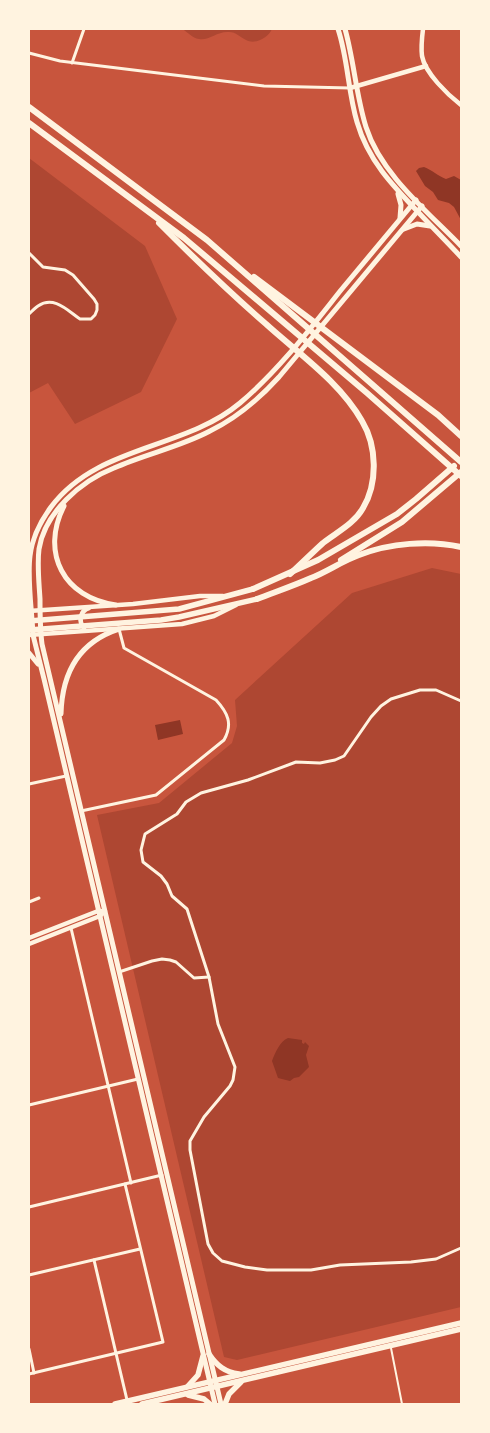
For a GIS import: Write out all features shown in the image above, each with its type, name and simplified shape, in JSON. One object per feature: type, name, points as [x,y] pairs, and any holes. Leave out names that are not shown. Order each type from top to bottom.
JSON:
[{"type":"highway","points":[[29,106],[207,240],[461,462],[397,514],[318,560],[253,589]]},
{"type":"highway","points":[[29,122],[184,238],[461,476]]},
{"type":"highway","points":[[144,208],[214,279],[328,379],[354,407],[369,435],[374,468],[372,481],[363,508],[352,521],[290,574]]},
{"type":"highway","points":[[236,266],[264,283],[438,416],[461,436]]},
{"type":"highway","points":[[312,578],[402,522],[461,472]]},
{"type":"highway","points":[[257,599],[312,578],[373,550],[437,543],[461,547]]},
{"type":"main road","points":[[338,29],[344,48],[353,108],[364,141],[376,165],[397,192],[461,257]]},
{"type":"main road","points":[[345,29],[367,128],[377,151],[391,174],[461,246]]},
{"type":"main road","points":[[397,192],[401,205],[399,220]]},
{"type":"main road","points":[[29,548],[40,524],[53,504],[82,477],[111,461],[205,427],[246,398],[287,357],[416,200]]},
{"type":"main road","points":[[215,1404],[213,1384],[41,634],[38,564],[40,544],[51,520],[67,500],[86,483],[106,471],[202,435],[246,409],[279,377],[422,206]]},
{"type":"main road","points":[[402,230],[418,224],[432,227]]},
{"type":"main road","points":[[67,500],[56,532],[56,554],[62,570],[71,585],[78,592],[96,602],[116,606]]},
{"type":"main road","points":[[33,541],[30,562],[30,633],[41,669],[138,1079],[164,1175]]},
{"type":"main road","points":[[29,621],[179,609],[253,589]]},
{"type":"main road","points":[[30,633],[179,617],[257,599]]},
{"type":"main road","points":[[61,722],[63,691],[73,664],[92,642],[107,633],[119,629]]},
{"type":"main road","points":[[29,653],[41,669]]},
{"type":"main road","points":[[223,1404],[233,1388],[244,1377],[461,1323]]},
{"type":"main road","points":[[115,1404],[183,1391],[461,1329]]},
{"type":"main road","points":[[206,1355],[223,1370],[244,1377]]},
{"type":"main road","points":[[142,1404],[183,1391],[198,1375],[206,1355]]},
{"type":"main road","points":[[213,1384],[223,1404]]},
{"type":"main road","points":[[183,1391],[197,1396],[210,1404]]},
{"type":"street","points":[[72,63],[84,29]]},
{"type":"street","points":[[424,29],[422,56],[426,66],[440,85],[461,105]]},
{"type":"street","points":[[29,52],[44,58],[72,63],[264,86],[304,88],[350,88],[426,66]]},
{"type":"street","points":[[29,253],[42,267],[65,270],[73,275],[94,299],[98,310],[95,315],[86,320],[80,319],[58,304],[51,302],[37,306],[29,314]]},
{"type":"street","points":[[30,611],[116,606],[200,596],[232,595]]},
{"type":"street","points":[[30,633],[41,634],[162,626],[198,621],[226,611],[238,604]]},
{"type":"street","points":[[91,631],[82,626],[81,617],[86,609],[93,607]]},
{"type":"street","points":[[75,812],[156,795],[224,740],[229,732],[229,722],[225,710],[216,700],[124,648],[119,629]]},
{"type":"street","points":[[461,701],[436,690],[420,690],[391,698],[372,717],[344,756],[320,763],[296,762],[239,783],[202,793],[186,802],[177,814],[145,834],[141,850],[143,862],[161,876],[172,896],[187,909],[209,977],[218,1024],[235,1067],[230,1086],[204,1117],[190,1141],[190,1150],[208,1244],[213,1253],[222,1261],[245,1267],[267,1270],[311,1270],[340,1264],[428,1260],[461,1248]]},
{"type":"street","points":[[29,784],[66,776]]},
{"type":"street","points":[[29,902],[39,898]]},
{"type":"street","points":[[29,944],[70,928],[105,911]]},
{"type":"street","points":[[29,938],[99,914]]},
{"type":"street","points":[[70,928],[131,1182]]},
{"type":"street","points":[[119,972],[162,959],[176,962],[194,978],[209,977]]},
{"type":"street","points":[[29,1105],[138,1079]]},
{"type":"street","points":[[29,1207],[164,1175]]},
{"type":"street","points":[[29,1374],[163,1342],[125,1184]]},
{"type":"street","points":[[29,1275],[140,1249]]},
{"type":"street","points":[[94,1260],[128,1401]]},
{"type":"street","points":[[29,1349],[34,1373]]},
{"type":"lane","points":[[390,1346],[402,1404]]},
{"type":"shaded area","points":[[182,29],[272,29],[264,38],[253,42],[231,32],[199,39]]},
{"type":"shaded area","points":[[29,158],[145,246],[177,319],[141,392],[75,424],[48,383],[29,393]]},
{"type":"shaded area","points":[[424,167],[446,179],[454,176],[461,180],[461,220],[454,207],[449,203],[438,200],[433,192],[425,186],[416,171]]},
{"type":"shaded area","points":[[432,568],[461,574],[461,1307],[237,1360],[224,1357],[97,815],[159,803],[232,743],[237,726],[235,700],[352,593]]},
{"type":"shaded area","points":[[180,720],[183,734],[158,740],[155,725]]},
{"type":"shaded area","points":[[288,1038],[302,1040],[302,1043],[304,1044],[305,1042],[309,1046],[306,1055],[309,1067],[299,1077],[290,1081],[278,1078],[272,1061],[280,1044]]}]
